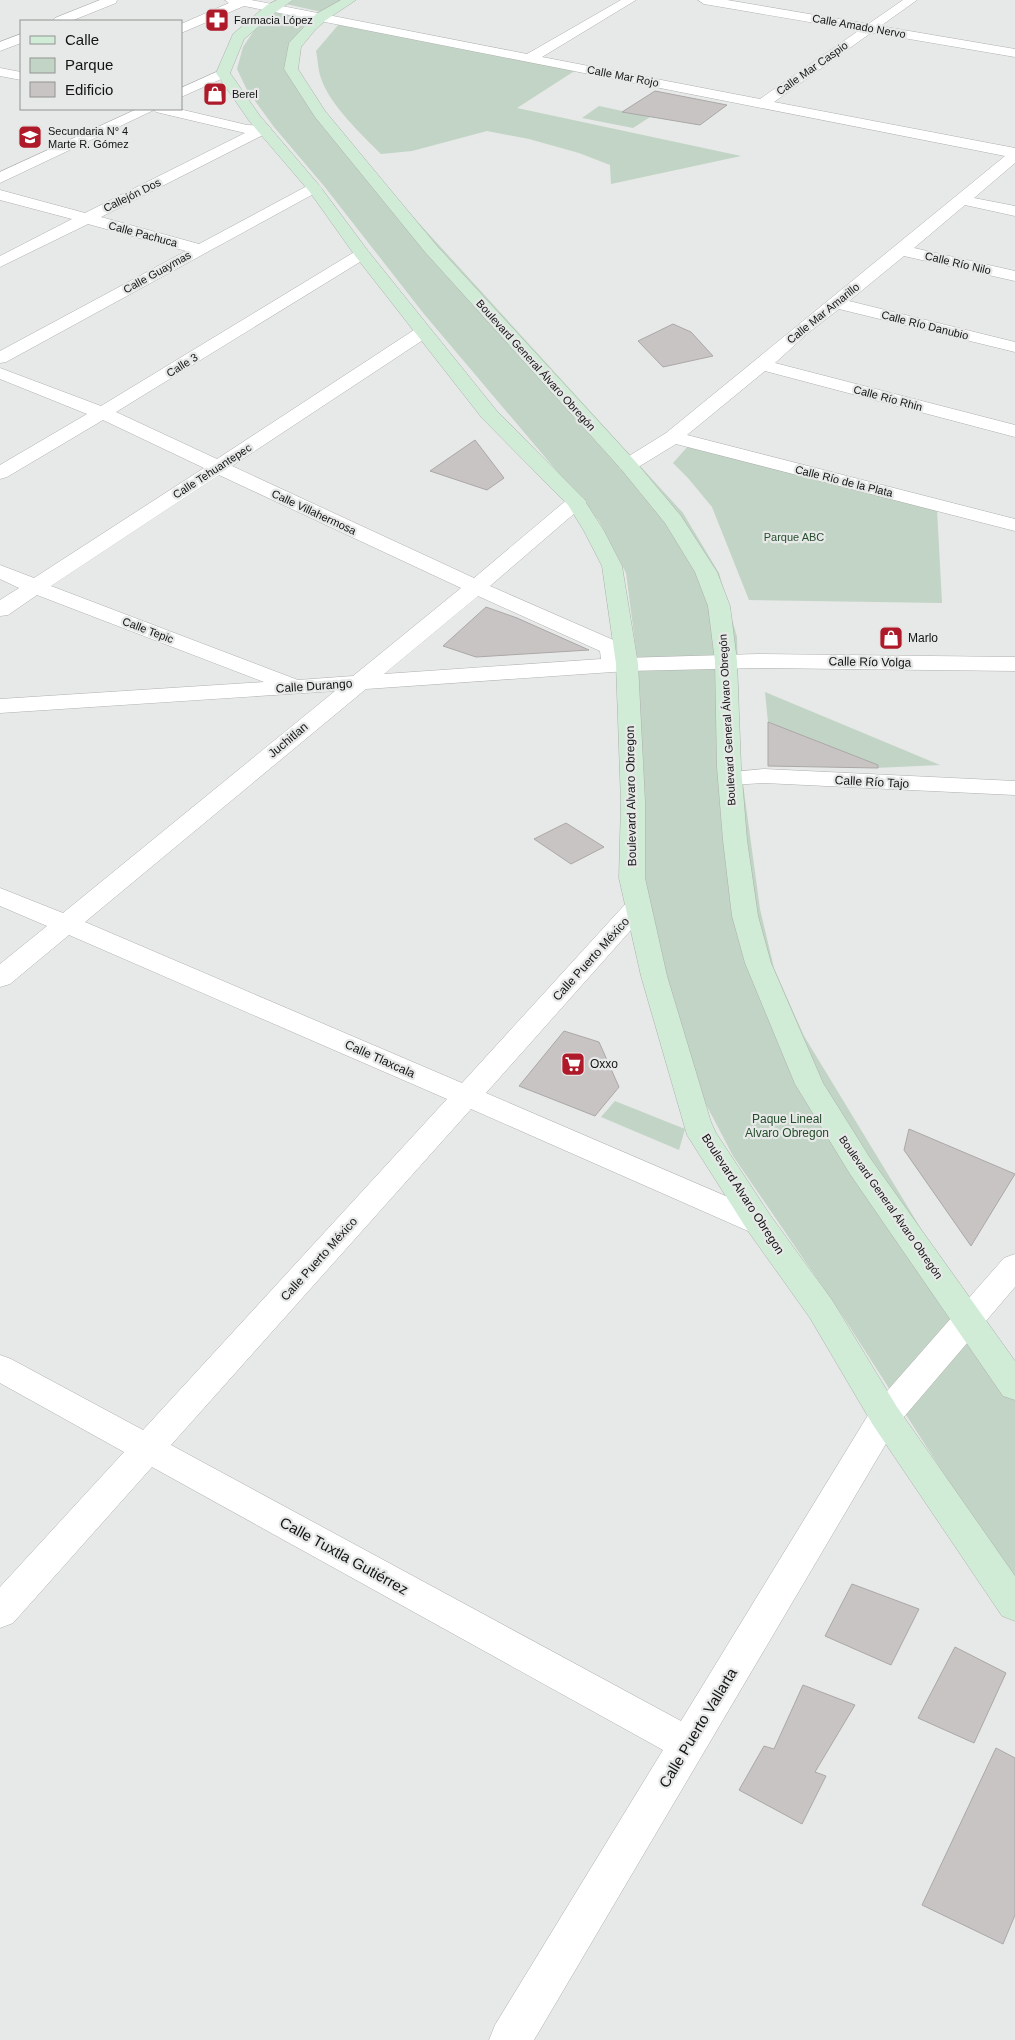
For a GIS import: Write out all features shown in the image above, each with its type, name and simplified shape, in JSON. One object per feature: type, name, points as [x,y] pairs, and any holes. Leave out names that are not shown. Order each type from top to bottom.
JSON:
[{"type":"main road","name":"Boulevard General Álvaro Obregón","points":[[350,0],[322,17],[310,27],[294,46],[291,69],[320,114],[431,249],[628,465],[674,520],[706,572],[719,606],[726,661],[730,778],[735,840],[745,916],[758,963],[809,1084],[860,1166],[968,1319]]},
{"type":"main road","points":[[280,4],[238,36],[223,72],[264,129],[314,188],[362,254],[489,414],[576,502],[612,566],[620,665]]},
{"type":"main road","name":"Boulevard Alvaro Obregon","points":[[620,665],[633,802],[632,878],[654,976],[702,1135],[759,1223],[821,1309],[885,1416],[1015,1605]]},
{"type":"main road","points":[[968,1319],[1015,1387]]},
{"type":"street","points":[[62,20],[111,0]]},
{"type":"street","points":[[531,57],[630,0]]},
{"type":"street","name":"Calle Amado Nervo","points":[[704,0],[1015,53]]},
{"type":"street","name":"Calle Mar Caspio","points":[[763,103],[911,0]]},
{"type":"street","points":[[182,28],[237,1]]},
{"type":"street","name":"Calle Mar Rojo","points":[[237,1],[280,4],[322,17],[1015,154]]},
{"type":"street","points":[[0,47],[20,38]]},
{"type":"street","points":[[0,72],[20,76]]},
{"type":"street","points":[[182,92],[223,72]]},
{"type":"street","points":[[0,178],[146,110]]},
{"type":"street","points":[[165,110],[247,129],[264,129]]},
{"type":"street","name":"Callejón Dos","points":[[0,262],[264,129]]},
{"type":"street","name":"Calle Mar Amarillo","points":[[628,465],[672,437],[762,365],[802,329],[902,250],[1015,154]]},
{"type":"street","name":"Calle Guaymas","points":[[0,358],[314,188]]},
{"type":"street","name":"Calle Pachuca","points":[[0,194],[199,249]]},
{"type":"street","points":[[962,200],[1015,211]]},
{"type":"street","name":"Calle Río Nilo","points":[[902,250],[1015,276]]},
{"type":"street","name":"Calle 3","points":[[0,473],[100,412],[158,380],[362,254]]},
{"type":"street","name":"Calle Río Danubio","points":[[835,303],[1015,348]]},
{"type":"street","name":"Calle Tehuantepec","points":[[0,610],[423,332]]},
{"type":"street","name":"Calle Río Rhin","points":[[762,365],[1015,431]]},
{"type":"street","name":"Calle Villahermosa","points":[[0,373],[100,412],[476,587],[610,647],[620,665]]},
{"type":"street","name":"Calle Río de la Plata","points":[[672,437],[1015,525]]},
{"type":"street","name":"Juchitlan","points":[[0,978],[476,587],[576,502]]},
{"type":"street","name":"Calle Tepic","points":[[0,571],[35,587],[297,687]]},
{"type":"street","name":"Calle Río Volga","points":[[620,665],[726,661],[1015,664]]},
{"type":"street","name":"Calle Durango","points":[[0,706],[620,665]]},
{"type":"street","name":"Calle Río Tajo","points":[[730,778],[764,776],[1015,788]]},
{"type":"street","name":"Calle Tlaxcala","points":[[0,896],[262,1007],[759,1223]]},
{"type":"street","name":"Calle Puerto México","points":[[0,1612],[638,906]]},
{"type":"street","name":"Calle Puerto Vallarta","points":[[510,2040],[885,1416],[1015,1266]]},
{"type":"street","name":"Calle Tuxtla Gutiérrez","points":[[0,1368],[689,1745]]},
{"type":"green space","points":[[294,0],[351,0],[326,13],[286,4]]},
{"type":"green space","name":"Paque Lineal Alvaro Obregon","points":[[283,7],[321,16],[308,27],[292,68],[314,108],[683,513],[719,573],[737,637],[740,762],[760,909],[774,968],[804,1036],[923,1232],[1015,1361],[1015,1585],[844,1318],[733,1156],[686,1066],[643,914],[638,665],[626,573],[599,521],[424,314],[324,186],[274,127],[247,90],[237,69],[243,47],[255,29]]},
{"type":"green space","points":[[339,24],[576,70],[517,108],[741,156],[611,184],[610,165],[579,153],[529,139],[487,131],[412,151],[381,154],[338,108],[325,88],[319,72],[316,51]]},
{"type":"green space","points":[[599,106],[650,117],[633,128],[582,118]]},
{"type":"green space","name":"Parque ABC","points":[[689,445],[937,509],[942,603],[749,600],[712,507],[673,463]]},
{"type":"green space","points":[[765,692],[940,765],[875,768],[768,722]]},
{"type":"green space","points":[[615,1101],[685,1129],[679,1150],[601,1117]]},
{"type":"building","points":[[655,91],[727,105],[700,125],[622,112]]},
{"type":"building","points":[[673,324],[691,332],[713,356],[663,367],[638,341]]},
{"type":"building","points":[[475,440],[504,478],[487,490],[430,471]]},
{"type":"building","points":[[486,607],[517,618],[589,650],[476,657],[443,646]]},
{"type":"building","points":[[768,722],[878,765],[878,768],[768,766]]},
{"type":"building","points":[[566,823],[604,847],[571,864],[534,839]]},
{"type":"building","name":"Oxxo","points":[[564,1031],[599,1042],[619,1087],[595,1116],[519,1086]]},
{"type":"building","points":[[909,1129],[1015,1174],[971,1246],[904,1150]]},
{"type":"building","points":[[852,1584],[919,1609],[891,1665],[825,1636]]},
{"type":"building","points":[[955,1647],[1006,1673],[974,1743],[918,1718]]},
{"type":"building","points":[[803,1685],[855,1705],[815,1772],[826,1776],[802,1824],[739,1790],[764,1746],[774,1749]]},
{"type":"building","points":[[996,1748],[1015,1758],[1015,1915],[1003,1944],[922,1905]]},
{"type":"place","name":"Farmacia López","points":[[217,20]]},
{"type":"place","name":"Berel","points":[[215,94]]},
{"type":"place","name":"Secundaria N° 4 Marte R. Gómez","points":[[30,137]]},
{"type":"place","name":"Marlo","points":[[891,638]]},
{"type":"place","name":"Oxxo","points":[[573,1064]]}]
